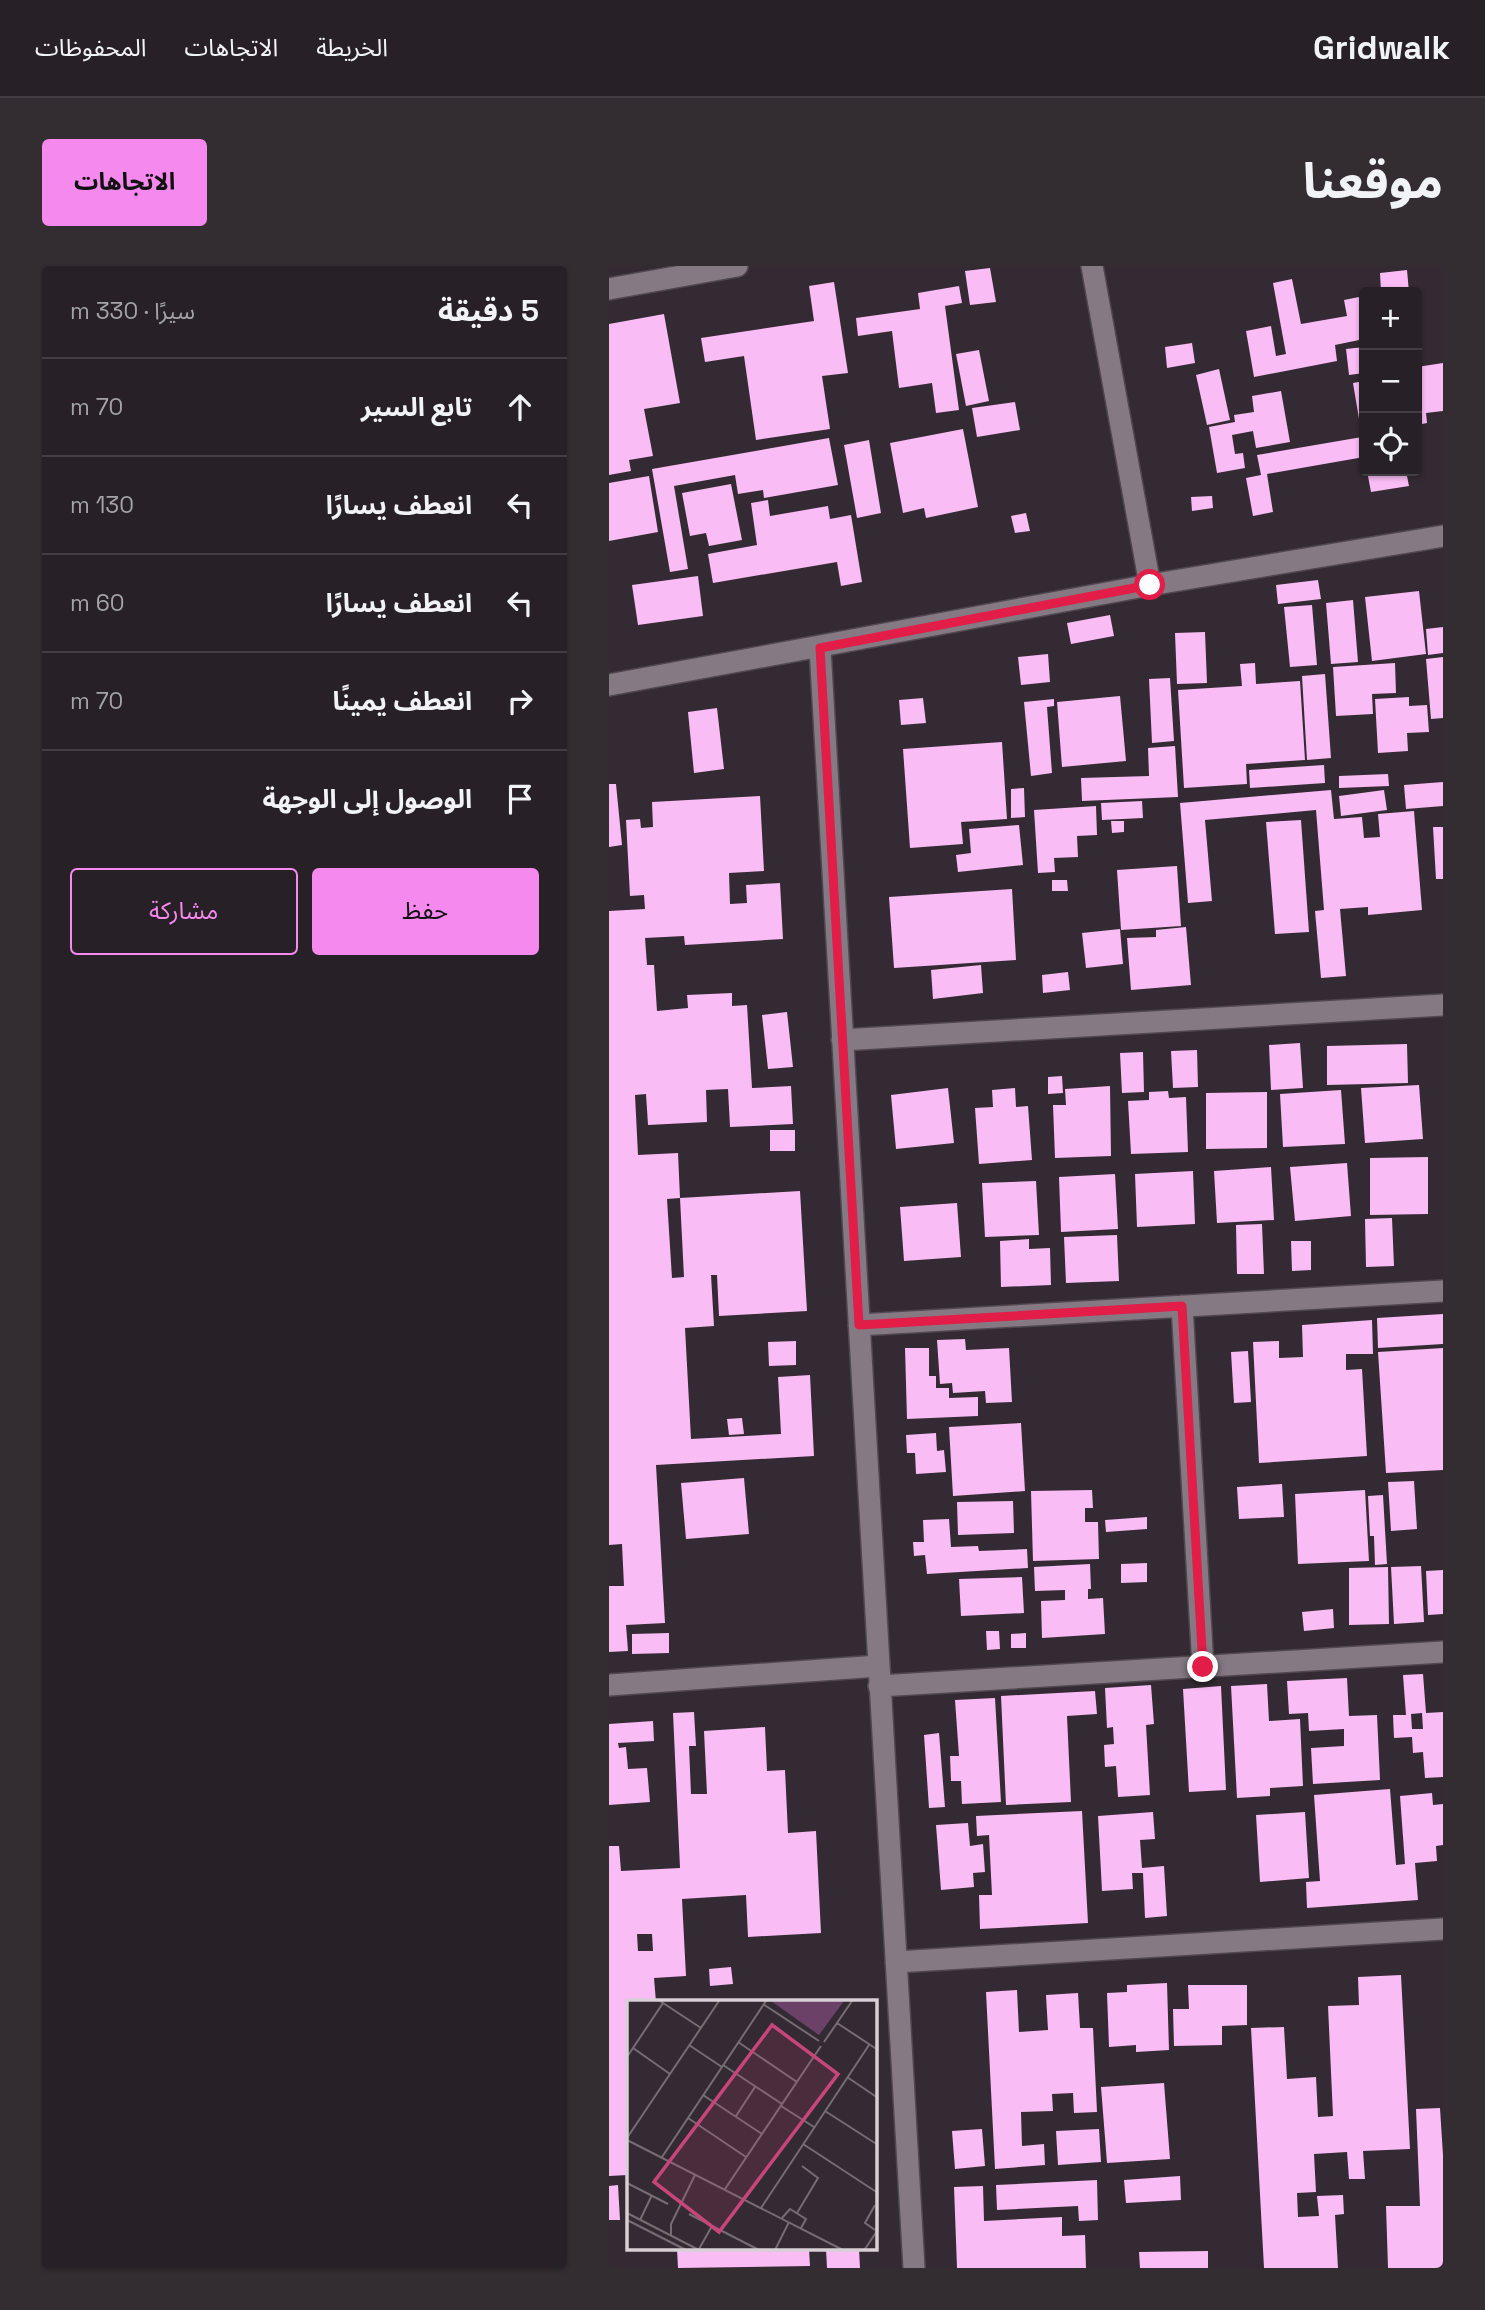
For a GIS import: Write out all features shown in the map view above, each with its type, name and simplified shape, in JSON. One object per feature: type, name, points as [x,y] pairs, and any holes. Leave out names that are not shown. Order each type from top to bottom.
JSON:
[{"type":"street","points":[[609,289],[707,269],[737,266]]},
{"type":"street","points":[[1092,266],[1150,585]]},
{"type":"street","points":[[609,685],[1150,585],[1443,536]]},
{"type":"street","points":[[820,648],[914,2268]]},
{"type":"street","points":[[842,1040],[1443,1005]]},
{"type":"street","points":[[859,1325],[1443,1291]]},
{"type":"street","points":[[1182,1306],[1203,1667]]},
{"type":"street","points":[[609,1685],[1203,1667],[1443,1652]]},
{"type":"street","points":[[896,1962],[1443,1929]]},
{"type":"building","points":[[990,268],[996,302],[970,305],[965,271]]},
{"type":"building","points":[[1407,270],[1409,287],[1381,287],[1380,273]]},
{"type":"building","points":[[1292,279],[1301,324],[1347,316],[1344,300],[1359,297],[1359,340],[1335,345],[1337,361],[1254,377],[1246,331],[1271,326],[1276,356],[1286,354],[1273,283]]},
{"type":"building","points":[[834,282],[848,373],[822,376],[830,429],[756,440],[744,356],[705,362],[701,338],[814,321],[809,286]]},
{"type":"building","points":[[959,286],[962,303],[945,306],[959,410],[936,413],[932,383],[899,388],[892,331],[858,336],[856,318],[920,309],[918,293]]},
{"type":"building","points":[[664,314],[680,403],[644,409],[653,456],[629,460],[631,471],[609,475],[609,324]]},
{"type":"building","points":[[1192,343],[1195,363],[1167,368],[1165,347]]},
{"type":"building","points":[[1359,348],[1359,374],[1349,375],[1346,349]]},
{"type":"building","points":[[979,350],[989,401],[966,406],[956,354]]},
{"type":"building","points":[[1443,363],[1443,411],[1426,413],[1427,423],[1422,424],[1422,413],[1422,366]]},
{"type":"building","points":[[1219,369],[1230,420],[1207,425],[1196,375]]},
{"type":"building","points":[[1359,382],[1359,419],[1353,383]]},
{"type":"building","points":[[1281,391],[1290,442],[1256,448],[1253,431],[1232,435],[1235,454],[1243,453],[1245,468],[1217,473],[1209,427],[1235,422],[1234,415],[1254,412],[1252,396]]},
{"type":"building","points":[[1015,402],[1020,430],[977,437],[972,408]]},
{"type":"building","points":[[963,429],[978,507],[926,518],[924,508],[903,513],[890,443]]},
{"type":"building","points":[[829,438],[838,485],[764,498],[763,490],[738,494],[735,475],[674,486],[688,569],[670,572],[652,469]]},
{"type":"building","points":[[1359,438],[1359,458],[1267,474],[1273,512],[1253,516],[1246,478],[1261,475],[1257,455]]},
{"type":"building","points":[[869,440],[881,513],[857,518],[844,445]]},
{"type":"building","points":[[649,476],[658,532],[609,541],[609,483]]},
{"type":"building","points":[[1368,476],[1407,476],[1409,486],[1371,492]]},
{"type":"building","points":[[731,484],[742,540],[709,546],[706,533],[690,536],[682,493]]},
{"type":"building","points":[[1212,496],[1213,508],[1192,511],[1191,497]]},
{"type":"building","points":[[768,500],[770,516],[828,506],[830,519],[851,515],[862,582],[841,586],[837,562],[713,583],[708,554],[757,545],[751,503]]},
{"type":"building","points":[[1026,513],[1030,531],[1015,533],[1011,516]]},
{"type":"building","points":[[698,576],[703,616],[638,625],[632,585]]},
{"type":"building","points":[[1318,580],[1321,599],[1278,604],[1276,585]]},
{"type":"building","points":[[1419,591],[1426,654],[1372,661],[1365,597]]},
{"type":"building","points":[[1353,600],[1358,662],[1331,664],[1326,603]]},
{"type":"building","points":[[1312,605],[1317,665],[1290,667],[1284,607]]},
{"type":"building","points":[[1110,615],[1114,636],[1071,644],[1067,623]]},
{"type":"building","points":[[1443,627],[1443,653],[1428,655],[1426,629]]},
{"type":"building","points":[[1205,632],[1207,683],[1177,684],[1175,633]]},
{"type":"building","points":[[1048,654],[1050,682],[1021,685],[1018,657]]},
{"type":"building","points":[[1443,657],[1443,718],[1431,719],[1426,659]]},
{"type":"building","points":[[1255,663],[1256,684],[1300,681],[1305,760],[1246,764],[1247,784],[1184,788],[1178,690],[1242,686],[1240,664]]},
{"type":"building","points":[[1395,663],[1396,693],[1372,694],[1373,714],[1336,716],[1333,667]]},
{"type":"building","points":[[1325,674],[1331,758],[1307,760],[1302,676]]},
{"type":"building","points":[[1170,678],[1174,741],[1152,743],[1149,679]]},
{"type":"building","points":[[1120,696],[1126,761],[1062,767],[1057,702]]},
{"type":"building","points":[[1409,697],[1409,706],[1427,705],[1429,732],[1407,733],[1408,751],[1378,753],[1375,699]]},
{"type":"building","points":[[923,698],[926,723],[901,725],[899,700]]},
{"type":"building","points":[[1054,699],[1054,706],[1047,707],[1052,773],[1031,776],[1024,702]]},
{"type":"building","points":[[717,708],[724,769],[694,773],[688,712]]},
{"type":"building","points":[[1002,742],[1007,819],[961,822],[963,844],[910,848],[903,749]]},
{"type":"building","points":[[1175,746],[1178,797],[1082,801],[1081,778],[1149,776],[1148,748]]},
{"type":"building","points":[[1324,765],[1325,783],[1250,788],[1249,770]]},
{"type":"building","points":[[1388,774],[1389,786],[1339,788],[1339,776]]},
{"type":"building","points":[[1443,782],[1443,806],[1406,809],[1404,785]]},
{"type":"building","points":[[609,784],[616,784],[622,845],[609,847]]},
{"type":"building","points":[[1024,788],[1025,817],[1011,818],[1011,789]]},
{"type":"building","points":[[1331,790],[1334,819],[1362,817],[1364,838],[1380,837],[1378,814],[1414,811],[1422,910],[1368,915],[1368,907],[1340,909],[1346,976],[1321,978],[1315,911],[1324,910],[1316,810],[1205,820],[1212,901],[1188,903],[1180,803]]},
{"type":"building","points":[[1384,790],[1387,810],[1341,816],[1339,796]]},
{"type":"building","points":[[760,796],[764,871],[729,873],[730,904],[747,903],[746,885],[780,883],[783,939],[685,945],[684,936],[645,938],[647,965],[654,965],[657,1011],[688,1008],[687,995],[732,993],[732,1006],[747,1005],[752,1088],[791,1086],[793,1124],[730,1127],[728,1089],[706,1090],[707,1122],[648,1125],[646,1094],[635,1095],[638,1155],[678,1153],[680,1198],[800,1191],[807,1311],[719,1316],[717,1275],[711,1275],[714,1326],[685,1328],[691,1439],[781,1434],[778,1377],[810,1375],[814,1456],[656,1465],[665,1623],[626,1625],[628,1651],[609,1652],[609,1586],[624,1586],[622,1544],[609,1545],[609,911],[645,909],[644,895],[630,896],[626,820],[640,819],[641,828],[653,827],[652,802]],"holes":[[[680,1198],[684,1277],[672,1278],[667,1199]]]},
{"type":"building","points":[[1142,801],[1143,818],[1102,820],[1101,803]]},
{"type":"building","points":[[1096,806],[1097,835],[1077,836],[1078,857],[1054,858],[1055,872],[1038,873],[1034,810]]},
{"type":"building","points":[[1301,820],[1309,932],[1275,934],[1266,822]]},
{"type":"building","points":[[1111,821],[1124,821],[1124,832],[1112,833]]},
{"type":"building","points":[[1019,825],[1023,865],[958,872],[956,855],[971,853],[969,829]]},
{"type":"building","points":[[1433,827],[1443,827],[1443,879],[1436,879]]},
{"type":"building","points":[[1177,866],[1181,926],[1121,930],[1117,870]]},
{"type":"building","points":[[1052,880],[1067,880],[1068,891],[1052,891]]},
{"type":"building","points":[[1012,889],[1016,960],[894,968],[889,897]]},
{"type":"building","points":[[1186,927],[1191,985],[1131,990],[1127,938],[1156,937],[1156,930]]},
{"type":"building","points":[[1120,929],[1123,964],[1086,968],[1082,933]]},
{"type":"building","points":[[981,965],[983,993],[933,999],[931,970]]},
{"type":"building","points":[[1068,972],[1070,990],[1043,993],[1042,975]]},
{"type":"building","points":[[787,1012],[793,1067],[768,1069],[762,1015]]},
{"type":"building","points":[[1300,1043],[1303,1088],[1271,1090],[1269,1045]]},
{"type":"building","points":[[1407,1044],[1408,1083],[1327,1085],[1327,1046]]},
{"type":"building","points":[[1197,1050],[1198,1087],[1173,1088],[1171,1051]]},
{"type":"building","points":[[1143,1052],[1144,1092],[1122,1093],[1120,1053]]},
{"type":"building","points":[[1062,1076],[1063,1093],[1048,1094],[1048,1077]]},
{"type":"building","points":[[1419,1085],[1423,1139],[1365,1143],[1361,1088]]},
{"type":"building","points":[[1110,1086],[1111,1156],[1055,1158],[1053,1105],[1066,1105],[1065,1089]]},
{"type":"building","points":[[948,1088],[954,1143],[896,1149],[891,1095]]},
{"type":"building","points":[[1015,1088],[1016,1107],[1028,1106],[1032,1160],[979,1164],[975,1108],[993,1107],[992,1090]]},
{"type":"building","points":[[1341,1090],[1345,1144],[1283,1147],[1280,1094]]},
{"type":"building","points":[[1168,1091],[1169,1098],[1186,1097],[1188,1152],[1131,1154],[1128,1101],[1149,1100],[1149,1092]]},
{"type":"building","points":[[1267,1092],[1267,1148],[1206,1149],[1206,1093]]},
{"type":"building","points":[[770,1130],[795,1130],[795,1151],[770,1151]]},
{"type":"building","points":[[1428,1157],[1428,1214],[1370,1215],[1370,1158]]},
{"type":"building","points":[[1347,1163],[1351,1216],[1295,1221],[1290,1167]]},
{"type":"building","points":[[1271,1167],[1274,1220],[1217,1223],[1214,1171]]},
{"type":"building","points":[[1193,1171],[1195,1224],[1137,1227],[1135,1174]]},
{"type":"building","points":[[1115,1174],[1118,1229],[1061,1232],[1059,1177]]},
{"type":"building","points":[[1036,1181],[1039,1235],[985,1237],[982,1183]]},
{"type":"building","points":[[957,1203],[961,1257],[904,1261],[900,1207]]},
{"type":"building","points":[[1392,1218],[1394,1266],[1366,1267],[1365,1219]]},
{"type":"building","points":[[1262,1224],[1264,1274],[1237,1274],[1236,1225]]},
{"type":"building","points":[[1117,1235],[1119,1281],[1066,1283],[1064,1237]]},
{"type":"building","points":[[1029,1239],[1029,1249],[1050,1248],[1051,1285],[1001,1287],[1000,1241]]},
{"type":"building","points":[[1291,1241],[1311,1241],[1311,1270],[1292,1271]]},
{"type":"building","points":[[1443,1314],[1443,1344],[1378,1348],[1377,1318]]},
{"type":"building","points":[[1372,1320],[1373,1354],[1346,1354],[1346,1370],[1362,1369],[1367,1456],[1259,1463],[1253,1342],[1279,1341],[1279,1358],[1303,1357],[1302,1325]]},
{"type":"building","points":[[965,1339],[966,1350],[1009,1348],[1012,1402],[986,1403],[985,1391],[953,1393],[952,1383],[940,1384],[937,1340]]},
{"type":"building","points":[[796,1341],[796,1365],[769,1366],[768,1342]]},
{"type":"building","points":[[905,1348],[929,1348],[929,1376],[936,1376],[936,1388],[949,1388],[949,1398],[978,1397],[978,1416],[907,1419]]},
{"type":"building","points":[[1443,1348],[1443,1470],[1386,1473],[1378,1352]]},
{"type":"building","points":[[1248,1351],[1251,1402],[1234,1403],[1231,1352]]},
{"type":"building","points":[[742,1418],[744,1434],[729,1435],[727,1419]]},
{"type":"building","points":[[1021,1423],[1025,1491],[953,1496],[949,1427]]},
{"type":"building","points":[[936,1433],[937,1451],[944,1450],[946,1472],[916,1474],[915,1453],[907,1453],[906,1435]]},
{"type":"building","points":[[744,1478],[749,1534],[686,1539],[681,1483]]},
{"type":"building","points":[[1414,1481],[1417,1529],[1391,1531],[1388,1482]]},
{"type":"building","points":[[1282,1484],[1284,1517],[1239,1519],[1237,1487]]},
{"type":"building","points":[[1092,1490],[1093,1508],[1085,1508],[1085,1522],[1098,1522],[1099,1559],[1033,1561],[1031,1491]]},
{"type":"building","points":[[1365,1490],[1369,1561],[1298,1564],[1295,1494]]},
{"type":"building","points":[[1383,1495],[1387,1564],[1375,1565],[1368,1496]]},
{"type":"building","points":[[1013,1501],[1014,1533],[958,1535],[957,1502]]},
{"type":"building","points":[[1147,1517],[1147,1529],[1106,1532],[1105,1520]]},
{"type":"building","points":[[949,1519],[951,1547],[978,1546],[979,1551],[1027,1549],[1028,1568],[927,1574],[925,1555],[914,1556],[913,1542],[924,1542],[923,1520]]},
{"type":"building","points":[[1147,1563],[1147,1582],[1121,1583],[1121,1564]]},
{"type":"building","points":[[1090,1564],[1091,1589],[1088,1589],[1088,1599],[1103,1598],[1105,1634],[1042,1638],[1041,1601],[1065,1600],[1065,1590],[1035,1591],[1034,1567]]},
{"type":"building","points":[[1421,1566],[1424,1622],[1394,1624],[1391,1567]]},
{"type":"building","points":[[1388,1567],[1389,1624],[1349,1625],[1349,1568]]},
{"type":"building","points":[[1443,1570],[1443,1614],[1428,1615],[1426,1571]]},
{"type":"building","points":[[1022,1577],[1024,1613],[961,1616],[959,1579]]},
{"type":"building","points":[[1333,1609],[1334,1628],[1304,1631],[1302,1612]]},
{"type":"building","points":[[986,1631],[999,1631],[1000,1649],[987,1650]]},
{"type":"building","points":[[669,1633],[669,1653],[632,1654],[632,1634]]},
{"type":"building","points":[[1026,1633],[1026,1648],[1011,1648],[1011,1634]]},
{"type":"building","points":[[1423,1674],[1426,1713],[1443,1712],[1443,1777],[1425,1778],[1423,1752],[1413,1753],[1412,1737],[1394,1738],[1393,1715],[1406,1715],[1403,1675]],"holes":[[[1422,1713],[1423,1729],[1412,1729],[1411,1714]]]},
{"type":"building","points":[[1347,1678],[1349,1716],[1377,1715],[1380,1780],[1313,1784],[1311,1748],[1344,1746],[1344,1729],[1309,1731],[1308,1713],[1289,1714],[1287,1681]]},
{"type":"building","points":[[1267,1684],[1269,1721],[1300,1719],[1303,1786],[1270,1788],[1270,1796],[1237,1798],[1231,1686]]},
{"type":"building","points":[[1151,1685],[1154,1724],[1146,1725],[1150,1795],[1118,1797],[1116,1766],[1105,1767],[1104,1745],[1114,1744],[1113,1727],[1107,1728],[1105,1688]]},
{"type":"building","points":[[1221,1686],[1226,1790],[1189,1792],[1183,1689]]},
{"type":"building","points":[[1095,1691],[1097,1714],[1067,1716],[1071,1802],[1006,1805],[1001,1696]]},
{"type":"building","points":[[995,1698],[1001,1802],[962,1804],[961,1781],[951,1781],[950,1756],[959,1756],[955,1700]]},
{"type":"building","points":[[694,1712],[696,1746],[689,1746],[691,1794],[707,1794],[704,1731],[765,1727],[767,1771],[785,1770],[788,1833],[816,1831],[821,1933],[748,1937],[746,1895],[682,1899],[686,1976],[654,1978],[656,2000],[627,2000],[627,2175],[609,2176],[609,1846],[619,1846],[621,1871],[680,1868],[673,1713]],"holes":[[[637,1934],[652,1934],[653,1951],[638,1951]]]},
{"type":"building","points":[[653,1721],[654,1741],[618,1743],[619,1748],[626,1747],[628,1769],[647,1768],[650,1802],[609,1805],[609,1724]]},
{"type":"building","points":[[939,1733],[945,1807],[929,1808],[924,1735]]},
{"type":"building","points":[[1390,1789],[1396,1865],[1405,1864],[1400,1796],[1432,1793],[1433,1805],[1443,1804],[1443,1845],[1436,1846],[1437,1861],[1415,1863],[1418,1900],[1307,1908],[1306,1882],[1320,1881],[1314,1795]]},
{"type":"building","points":[[1082,1811],[1088,1923],[980,1929],[979,1895],[992,1895],[989,1835],[977,1836],[976,1816]]},
{"type":"building","points":[[1153,1812],[1155,1839],[1140,1840],[1142,1868],[1164,1866],[1167,1916],[1145,1918],[1143,1873],[1132,1873],[1133,1889],[1102,1891],[1098,1816]]},
{"type":"building","points":[[1305,1812],[1309,1878],[1260,1882],[1256,1815]]},
{"type":"building","points":[[968,1823],[970,1846],[983,1844],[985,1872],[973,1873],[974,1887],[941,1890],[936,1825]]},
{"type":"building","points":[[731,1967],[733,1984],[710,1986],[709,1969]]},
{"type":"building","points":[[1401,1975],[1410,2149],[1363,2151],[1365,2179],[1349,2179],[1347,2152],[1314,2154],[1316,2192],[1297,2193],[1298,2217],[1319,2216],[1317,2196],[1343,2195],[1344,2214],[1335,2215],[1338,2268],[1264,2268],[1251,2028],[1284,2027],[1287,2079],[1316,2077],[1318,2117],[1333,2116],[1328,2006],[1359,2005],[1358,1977]]},
{"type":"building","points":[[1167,1983],[1169,2050],[1136,2052],[1136,2045],[1109,2047],[1107,1993],[1127,1992],[1127,1985]]},
{"type":"building","points":[[1188,1985],[1247,1985],[1247,2025],[1222,2026],[1222,2045],[1174,2046],[1173,2009],[1189,2009]]},
{"type":"building","points":[[1017,1990],[1019,2032],[1048,2030],[1046,1995],[1078,1993],[1080,2028],[1093,2028],[1097,2112],[1074,2113],[1073,2093],[1052,2094],[1053,2111],[1021,2112],[1022,2146],[1044,2144],[1045,2165],[995,2169],[986,1992]]},
{"type":"building","points":[[1164,2083],[1170,2159],[1107,2163],[1101,2087]]},
{"type":"building","points":[[1440,2108],[1443,2155],[1443,2268],[1388,2268],[1386,2206],[1420,2206],[1416,2109]]},
{"type":"building","points":[[982,2129],[985,2166],[955,2169],[952,2131]]},
{"type":"building","points":[[1099,2129],[1101,2162],[1058,2165],[1056,2131]]},
{"type":"building","points":[[1180,2176],[1181,2200],[1126,2203],[1124,2180]]},
{"type":"building","points":[[1097,2180],[1098,2220],[1079,2221],[1078,2206],[997,2210],[996,2185]]},
{"type":"building","points":[[618,2185],[620,2220],[609,2220],[609,2186]]},
{"type":"building","points":[[983,2186],[984,2221],[1062,2217],[1062,2236],[1085,2235],[1086,2268],[957,2268],[954,2187]]},
{"type":"building","points":[[677,2250],[809,2250],[810,2266],[678,2268]]},
{"type":"building","points":[[826,2250],[859,2250],[860,2268],[827,2268]]},
{"type":"building","points":[[1208,2251],[1208,2268],[1140,2268],[1139,2252]]},
{"type":"route","points":[[1150,585],[820,648],[859,1325],[1182,1306],[1203,1667]]}]
